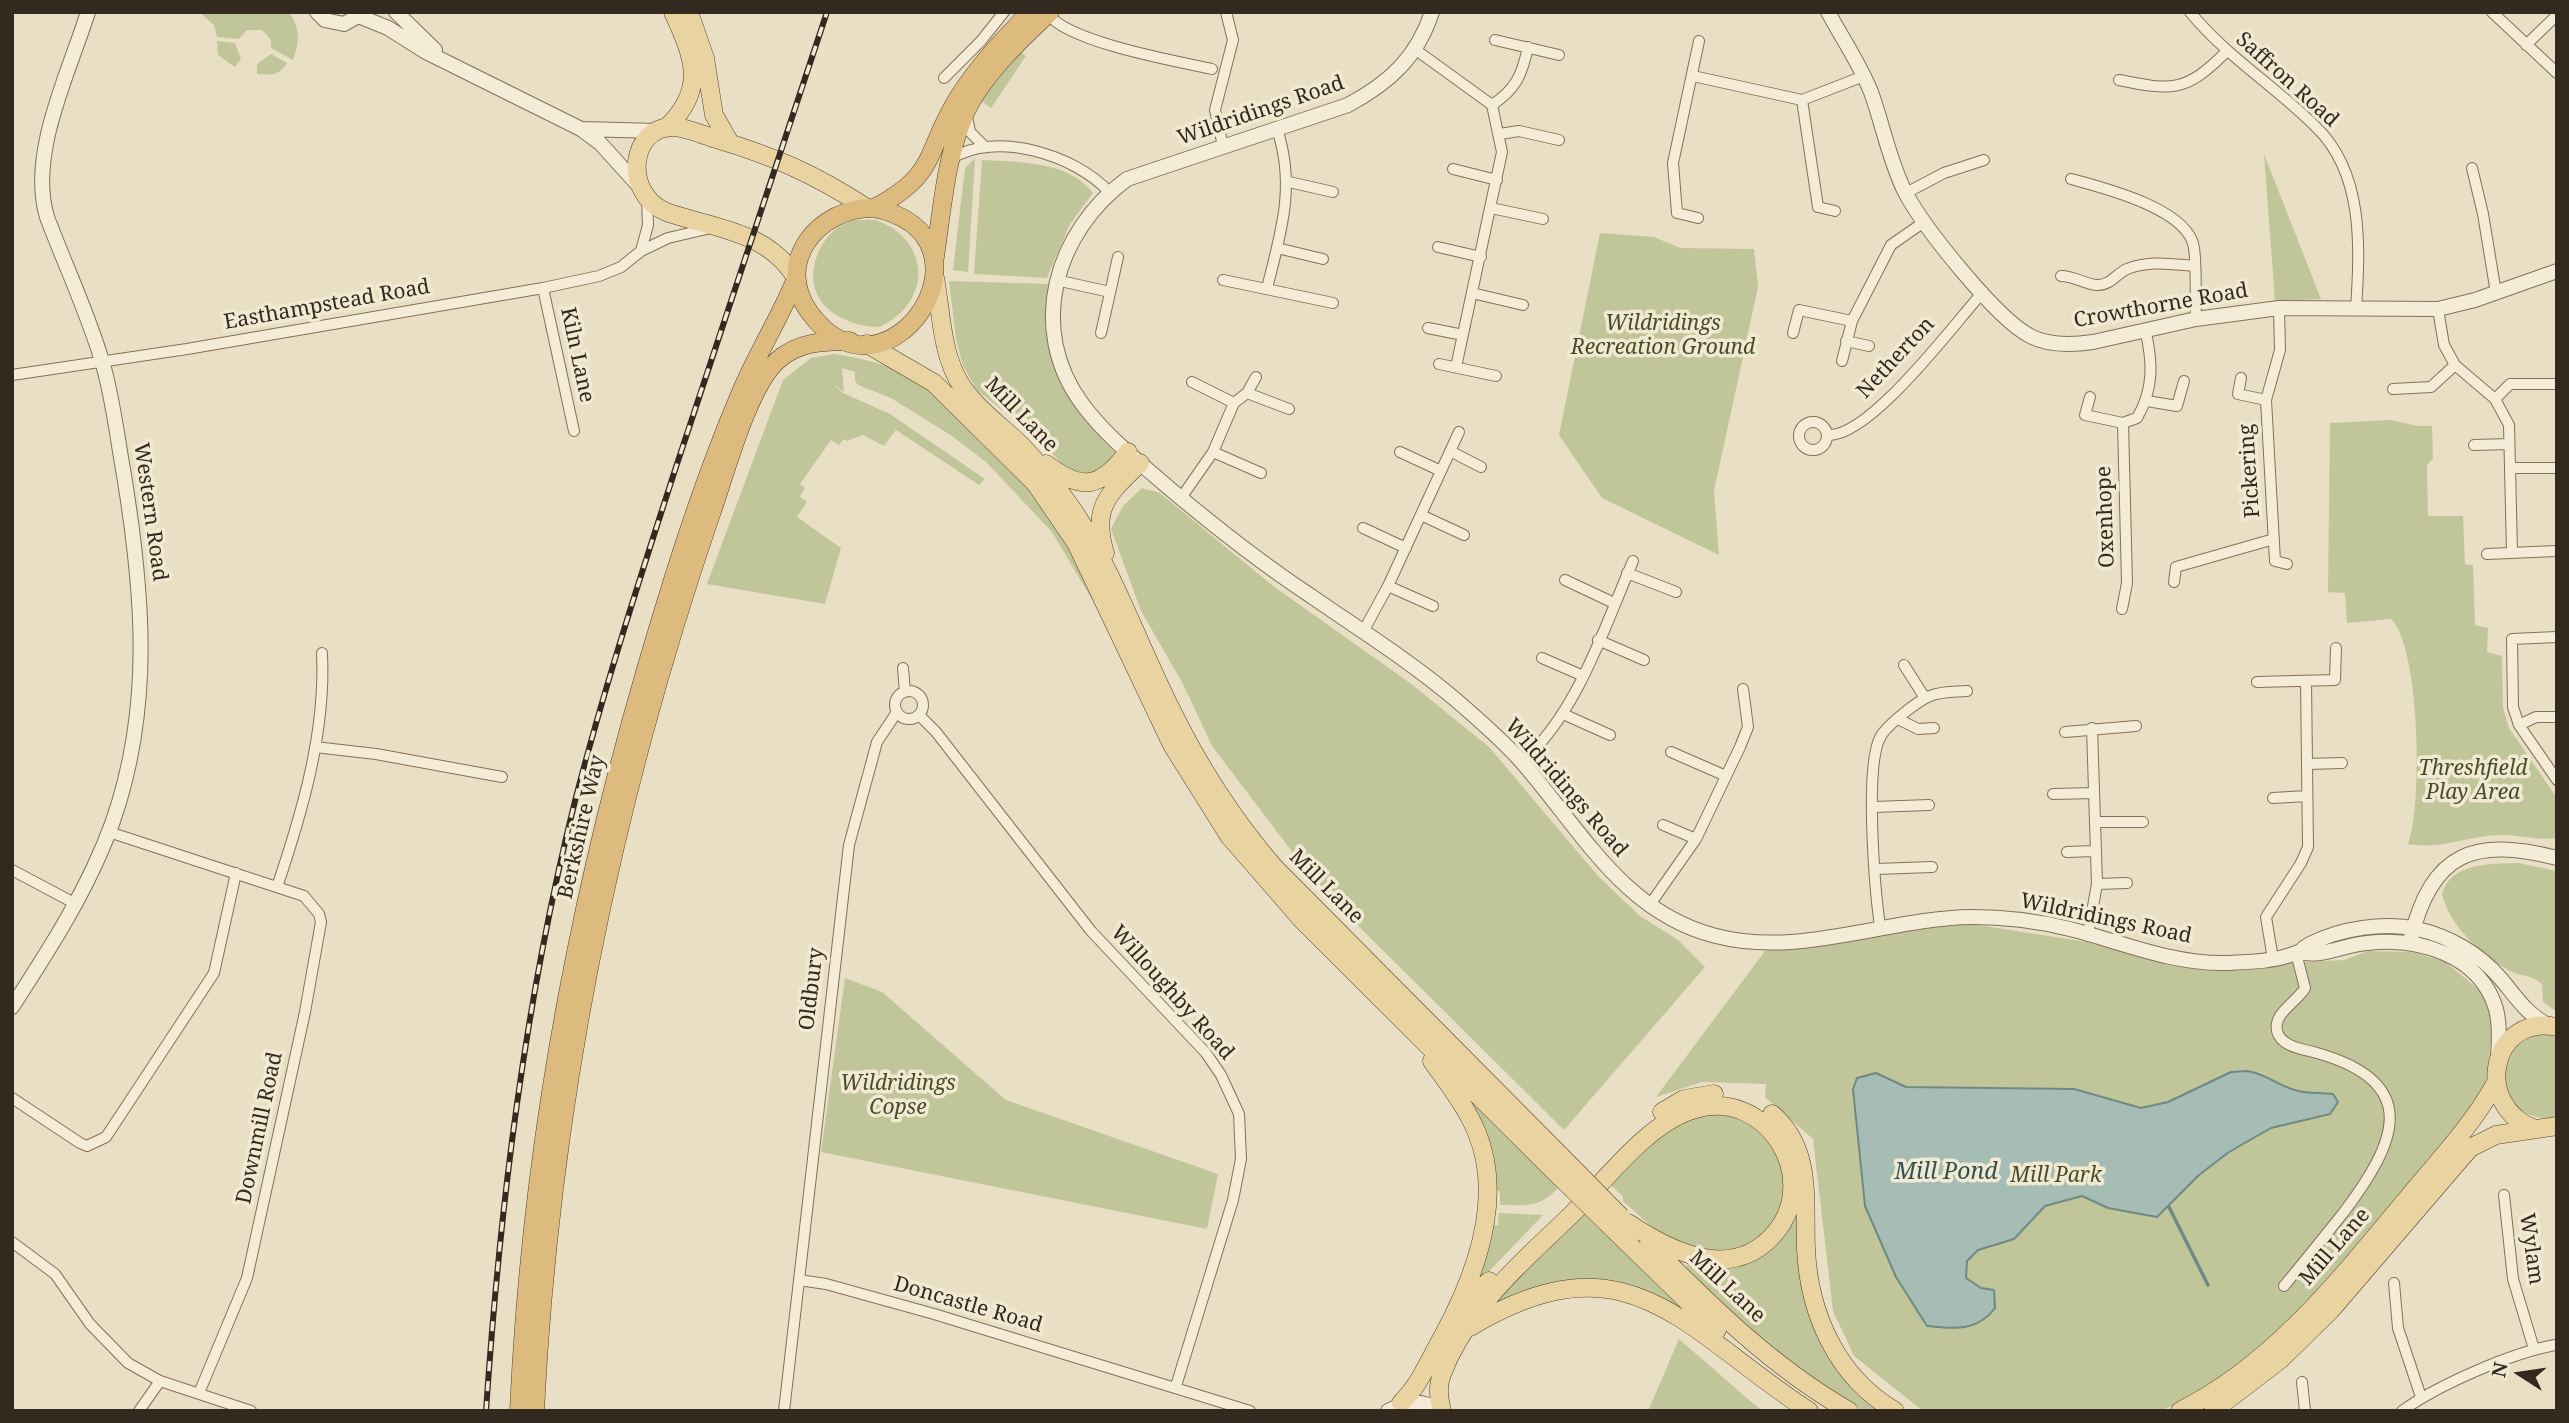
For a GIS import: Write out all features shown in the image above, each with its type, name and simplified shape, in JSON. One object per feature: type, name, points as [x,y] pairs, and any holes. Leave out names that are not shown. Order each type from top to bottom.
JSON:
[{"type":"highway","points":[[1043,13],[967,109],[951,159],[934,270],[925,306],[911,327],[887,340],[858,342],[817,321],[802,299],[796,280],[804,247],[819,226],[836,214],[870,208],[898,194],[922,174],[960,96],[991,54],[1043,13]]},
{"type":"highway","points":[[870,208],[908,221],[923,238],[934,270]]},
{"type":"highway","name":"Berkshire Way","points":[[519,1411],[574,967],[610,803],[636,703],[679,561],[741,391],[796,280]]},
{"type":"highway","name":"Berkshire Way","points":[[550,1164],[615,842],[663,664],[754,396],[772,366],[803,345],[858,342]]},
{"type":"highway","name":"Berkshire Way","points":[[535,1411],[544,1210]]},
{"type":"main road","points":[[673,12],[687,48],[694,81],[690,100],[639,154],[642,192],[666,212],[768,246],[784,261],[796,280]]},
{"type":"main road","points":[[689,12],[705,58],[714,115],[730,143]]},
{"type":"main road","points":[[662,130],[681,128],[796,166],[870,208]]},
{"type":"main road","name":"Mill Lane","points":[[934,270],[945,341],[956,376],[970,396],[1023,448],[1077,517],[1117,589],[1191,748],[1252,842],[1557,1163]]},
{"type":"main road","name":"Mill Lane","points":[[858,342],[934,383],[1035,483],[1076,543],[1172,745],[1209,808],[1276,891],[1404,1021],[1761,1350],[1809,1387],[1849,1411]]},
{"type":"main road","points":[[1023,448],[1060,475],[1086,483],[1103,478],[1134,457]]},
{"type":"main road","points":[[1117,589],[1103,548],[1099,520],[1109,494],[1134,457]]},
{"type":"main road","points":[[1394,1407],[1419,1384],[1456,1312],[1486,1221],[1486,1167],[1478,1134],[1461,1101],[1404,1021]]},
{"type":"main road","points":[[2498,1059],[2515,1035],[2531,1028],[2554,1026]]},
{"type":"main road","name":"Mill Lane","points":[[2180,1411],[2246,1368],[2322,1298],[2445,1153],[2495,1084],[2498,1059]]},
{"type":"main road","points":[[2495,1084],[2507,1110],[2521,1123],[2535,1129]]},
{"type":"main road","points":[[1456,1312],[1632,1136],[1660,1113],[1695,1096],[1717,1094],[1740,1097],[1774,1116],[1796,1145],[1806,1181],[1807,1265],[1820,1321],[1847,1370],[1895,1411]]},
{"type":"main road","points":[[1442,1411],[1439,1390],[1441,1377],[1465,1330],[1484,1303],[1632,1152],[1677,1116],[1714,1106],[1745,1112],[1769,1127],[1787,1154],[1793,1180],[1786,1216],[1772,1237],[1748,1254],[1723,1260],[1694,1257],[1668,1248],[1620,1222]]},
{"type":"main road","name":"Mill Lane","points":[[2213,1411],[2281,1359],[2322,1319],[2470,1148],[2496,1135],[2557,1126]]},
{"type":"main road","name":"Mill Lane","points":[[1620,1222],[1759,1368],[1822,1411]]},
{"type":"main road","points":[[1465,1330],[1501,1309],[1555,1290],[1603,1288],[1632,1294],[1662,1306],[1699,1328],[1753,1373],[1809,1411]]},
{"type":"street","name":"Western Road","points":[[12,1007],[76,904],[109,832],[124,783],[138,711],[143,638],[134,534],[103,362],[47,217],[42,183],[43,161],[51,127],[88,12]]},
{"type":"street","points":[[317,12],[337,24],[363,15],[426,52],[441,57],[581,129],[600,143],[642,192],[648,225],[641,251]]},
{"type":"street","points":[[396,12],[441,57]]},
{"type":"street","points":[[944,78],[981,41],[1004,12]]},
{"type":"street","name":"Wildridings Road","points":[[1432,12],[1416,50],[1393,77],[1367,94],[1348,105],[1127,179],[1109,192],[1071,240],[1056,280],[1053,329],[1065,373],[1082,405],[1134,457],[1252,555],[1364,630],[1453,698],[1522,762],[1607,869],[1649,906],[1693,930],[1740,941],[1779,943],[1941,919],[1998,918],[2033,922],[2158,954],[2200,961],[2273,959],[2297,953],[2311,943],[2357,929],[2387,926],[2411,935],[2448,955],[2468,968],[2485,987],[2498,1020],[2498,1059]]},
{"type":"street","name":"Crowthorne Road","points":[[1828,12],[1864,76],[1906,193],[1924,222],[1983,292],[2021,331],[2041,341],[2076,344],[2196,319],[2279,308],[2438,309],[2496,293],[2557,271]]},
{"type":"street","name":"Saffron Road","points":[[2190,12],[2226,52],[2318,128],[2341,163],[2356,215],[2359,256],[2356,309]]},
{"type":"street","points":[[2492,12],[2557,73]]},
{"type":"street","points":[[1043,13],[1055,24],[1068,30],[1136,52],[1212,69]]},
{"type":"street","points":[[1223,146],[1215,110],[1233,40],[1228,13]]},
{"type":"street","points":[[2526,44],[2557,15]]},
{"type":"street","points":[[1495,40],[1559,55]]},
{"type":"street","points":[[1698,218],[1677,213],[1673,163],[1699,41]]},
{"type":"street","points":[[1492,105],[1508,94],[1521,78],[1528,47]]},
{"type":"street","points":[[1416,50],[1492,105],[1500,134],[1502,152],[1497,180],[1456,367]]},
{"type":"street","points":[[2119,80],[2156,88],[2180,86],[2201,77],[2226,52]]},
{"type":"street","points":[[1693,76],[1802,100],[1864,76]]},
{"type":"street","points":[[1802,100],[1818,207],[1835,211]]},
{"type":"street","points":[[967,109],[970,132],[984,146]]},
{"type":"street","points":[[581,129],[662,130]]},
{"type":"street","points":[[1267,288],[1289,182],[1286,156],[1277,129]]},
{"type":"street","points":[[1500,134],[1518,131],[1559,140]]},
{"type":"street","points":[[951,159],[984,146],[1027,151],[1070,162],[1092,175],[1109,192]]},
{"type":"street","points":[[1906,193],[1944,173],[1984,160]]},
{"type":"street","points":[[2472,168],[2483,214],[2496,293]]},
{"type":"street","points":[[1453,169],[1497,180]]},
{"type":"street","points":[[2085,170],[2077,181],[2157,208],[2181,222],[2194,246],[2196,319]]},
{"type":"street","points":[[1289,182],[1334,191]]},
{"type":"street","points":[[1491,208],[1543,219]]},
{"type":"street","points":[[1842,361],[1852,321],[1891,245],[1924,222]]},
{"type":"street","name":"Easthampstead Road","points":[[12,375],[543,288],[599,276],[621,267],[641,251],[677,235],[713,228]]},
{"type":"street","points":[[1438,247],[1481,257]]},
{"type":"street","points":[[1277,248],[1323,258]]},
{"type":"street","points":[[1101,333],[1118,257]]},
{"type":"street","points":[[2061,275],[2076,276],[2099,285],[2114,279],[2125,270],[2148,262],[2194,266]]},
{"type":"street","points":[[1056,280],[1110,292]]},
{"type":"street","points":[[1223,280],[1333,303]]},
{"type":"street","name":"Kiln Lane","points":[[543,288],[574,431]]},
{"type":"street","name":"Netherton","points":[[1827,435],[1838,436],[1887,400],[1983,292]]},
{"type":"street","points":[[1472,293],[1523,305]]},
{"type":"street","name":"Pickering","points":[[2279,308],[2280,350],[2266,400],[2275,561],[2287,564]]},
{"type":"street","points":[[2438,309],[2444,345],[2455,365],[2495,399],[2505,412],[2509,425],[2512,552]]},
{"type":"street","points":[[1793,333],[1799,310],[1852,321]]},
{"type":"street","points":[[1428,328],[1462,335]]},
{"type":"street","points":[[2090,397],[2085,415],[2123,423],[2137,418],[2147,401],[2153,364],[2146,329]]},
{"type":"street","points":[[1846,341],[1869,346]]},
{"type":"street","points":[[1439,364],[1496,376]]},
{"type":"street","points":[[2393,389],[2431,387],[2455,365]]},
{"type":"street","points":[[1181,498],[1213,452],[1234,403],[1247,393],[1256,377]]},
{"type":"street","name":"Pickering","points":[[2241,378],[2238,394],[2266,400]]},
{"type":"street","points":[[2147,401],[2177,406],[2184,381]]},
{"type":"street","points":[[1192,382],[1234,403]]},
{"type":"street","points":[[2495,399],[2510,384],[2557,384]]},
{"type":"street","points":[[1247,393],[1289,409]]},
{"type":"street","name":"Oxenhope","points":[[2122,609],[2127,583],[2123,423]]},
{"type":"street","points":[[1364,630],[1388,586],[1459,432]]},
{"type":"street","points":[[2474,445],[2509,444]]},
{"type":"street","points":[[1213,452],[1261,473]]},
{"type":"street","points":[[1400,452],[1441,471]]},
{"type":"street","points":[[1450,452],[1481,467]]},
{"type":"street","points":[[2510,468],[2554,467]]},
{"type":"street","points":[[1421,515],[1464,535]]},
{"type":"street","points":[[1363,528],[1406,548]]},
{"type":"street","name":"Pickering","points":[[2174,582],[2176,567],[2274,539]]},
{"type":"street","points":[[2487,554],[2556,551]]},
{"type":"street","points":[[1522,762],[1540,746],[1563,714],[1633,561]]},
{"type":"street","points":[[1627,573],[1676,592]]},
{"type":"street","points":[[1566,580],[1614,603]]},
{"type":"street","points":[[1388,586],[1433,606]]},
{"type":"street","points":[[2557,637],[2512,639],[2513,707],[2519,725],[2557,780]]},
{"type":"street","points":[[1598,640],[1644,660]]},
{"type":"street","points":[[2257,682],[2335,680],[2336,648]]},
{"type":"street","points":[[277,887],[293,838],[315,747],[322,653]]},
{"type":"street","points":[[1542,657],[1581,675]]},
{"type":"street","points":[[1904,665],[1925,698]]},
{"type":"street","points":[[904,668],[905,692]]},
{"type":"street","points":[[2273,959],[2266,917],[2301,863],[2308,847],[2306,681]]},
{"type":"street","points":[[1649,906],[1696,839],[1748,727],[1743,689]]},
{"type":"street","points":[[1881,926],[1874,807],[1874,754],[1880,737],[1925,698],[1940,693],[1967,691]]},
{"type":"street","points":[[905,692],[914,692],[920,698],[923,706],[919,715],[907,719],[897,712],[896,700],[905,692]]},
{"type":"street","name":"Oldbury","points":[[799,1280],[849,845],[877,743],[897,712]]},
{"type":"street","points":[[1563,714],[1610,735]]},
{"type":"street","name":"Willoughby Road","points":[[919,715],[936,732],[1091,931],[1206,1053],[1232,1096],[1241,1123],[1241,1159],[1233,1200],[1176,1386]]},
{"type":"street","points":[[2519,725],[2536,717],[2557,717]]},
{"type":"street","points":[[1899,719],[1918,729],[1934,728]]},
{"type":"street","points":[[2065,732],[2092,727],[2136,726]]},
{"type":"street","points":[[2088,934],[2097,884],[2092,727]]},
{"type":"street","points":[[315,747],[376,754],[502,777]]},
{"type":"street","points":[[1671,752],[1726,776]]},
{"type":"street","points":[[2308,764],[2342,763]]},
{"type":"street","points":[[2053,794],[2093,793]]},
{"type":"street","points":[[2273,798],[2307,796]]},
{"type":"street","points":[[1874,807],[1929,805]]},
{"type":"street","points":[[2095,822],[2143,822]]},
{"type":"street","points":[[1663,825],[1696,839]]},
{"type":"street","name":"Downmill Road","points":[[109,832],[304,896],[312,903],[321,922],[319,942],[247,1278],[199,1393]]},
{"type":"street","points":[[2411,935],[2427,888],[2443,870],[2464,857],[2485,851],[2511,849],[2557,859]]},
{"type":"street","points":[[2067,852],[2095,851]]},
{"type":"street","points":[[1876,869],[1932,867]]},
{"type":"street","points":[[12,870],[76,904]]},
{"type":"street","points":[[12,1098],[79,1143],[87,1146],[106,1137],[214,973],[236,873]]},
{"type":"street","points":[[2097,884],[2127,883]]},
{"type":"street","name":"Wildridings Road","points":[[2411,935],[2449,940],[2473,953],[2491,969],[2529,1014],[2554,1026]]},
{"type":"street","points":[[2284,1286],[2365,1184],[2389,1141],[2387,1100],[2381,1087],[2346,1062],[2297,1048],[2282,1040],[2278,1034],[2277,1022],[2280,1015],[2305,988],[2305,978],[2297,953]]},
{"type":"street","name":"Wylam","points":[[2504,1195],[2514,1279],[2534,1349]]},
{"type":"street","points":[[12,1242],[55,1274],[90,1324],[114,1352],[160,1381],[251,1411]]},
{"type":"street","points":[[784,1411],[799,1280]]},
{"type":"street","name":"Doncastle Road","points":[[799,1280],[912,1308],[1176,1386],[1250,1411]]},
{"type":"street","points":[[2394,1283],[2398,1328],[2421,1397]]},
{"type":"street","points":[[2402,1411],[2421,1397],[2534,1349],[2554,1345]]},
{"type":"street","points":[[139,1411],[160,1381]]},
{"type":"street","points":[[2302,1382],[2305,1411]]},
{"type":"street","points":[[1394,1407],[1423,1403],[1442,1411]]},
{"type":"green space","points":[[199,12],[290,13],[298,36],[293,60],[271,48],[271,40],[262,30],[247,30],[239,39],[217,37],[214,25]]},
{"type":"green space","points":[[217,41],[235,43],[241,59],[235,67],[218,55]]},
{"type":"green space","points":[[1018,50],[1026,56],[991,108],[981,101]]},
{"type":"green space","points":[[271,54],[287,63],[274,74],[257,74],[257,64]]},
{"type":"green space","points":[[2264,154],[2321,299],[2275,301]]},
{"type":"green space","points":[[975,158],[968,272],[953,270],[965,168]]},
{"type":"green space","points":[[982,160],[1027,163],[1057,169],[1083,182],[1093,193],[1070,224],[1047,278],[974,274]]},
{"type":"green space","points":[[876,220],[894,229],[907,242],[915,256],[918,272],[916,288],[909,303],[897,316],[879,327],[848,321],[835,314],[824,305],[813,280],[821,247],[832,232],[852,221]]},
{"type":"green space","name":"Wildridings Recreation Ground","points":[[1600,233],[1654,237],[1680,248],[1754,249],[1758,287],[1714,491],[1719,555],[1602,498],[1559,435]]},
{"type":"green space","points":[[949,281],[1050,284],[1049,326],[1092,424],[1118,455],[1097,477],[1071,475],[1044,444],[977,390],[963,366],[956,339]]},
{"type":"green space","points":[[834,354],[873,362],[911,376],[947,402],[968,422],[1012,467],[1047,509],[1069,546],[1100,613],[1052,532],[986,462],[952,436],[891,398],[858,385],[855,372],[842,368],[844,392],[833,384],[843,393],[890,414],[985,479],[979,485],[896,430],[884,446],[863,435],[847,441],[844,439],[839,445],[831,440],[800,484],[805,488],[800,497],[807,502],[797,517],[841,548],[825,604],[707,584],[783,380],[811,358]]},
{"type":"green space","name":"Threshfield Play Area","points":[[2391,420],[2417,426],[2432,426],[2433,458],[2427,465],[2428,516],[2463,516],[2465,564],[2473,565],[2475,625],[2488,628],[2487,652],[2502,656],[2503,708],[2509,728],[2557,798],[2557,838],[2501,835],[2445,844],[2408,844],[2416,797],[2416,728],[2408,660],[2401,635],[2391,619],[2347,623],[2345,593],[2328,592],[2330,423]]},
{"type":"green space","points":[[1142,488],[1160,493],[1273,586],[1410,683],[1489,747],[1598,876],[1640,916],[1678,940],[1705,967],[1564,1130],[1318,886],[1212,746],[1183,684],[1141,611],[1111,529],[1123,506]]},
{"type":"green space","points":[[2518,863],[2557,871],[2557,1012],[2543,1002],[2542,984],[2508,970],[2467,938],[2452,917],[2442,894],[2454,876],[2463,870],[2484,865]]},
{"type":"green space","name":"Mill Park","points":[[1971,924],[2087,942],[2191,968],[2344,960],[2368,951],[2412,952],[2444,961],[2482,992],[2490,1009],[2493,1027],[2485,1092],[2337,1270],[2278,1334],[2192,1397],[2160,1411],[1923,1411],[1854,1356],[1833,1311],[1813,1139],[1765,1097],[1766,1084],[1702,1082],[1656,1097],[1765,951],[1885,932]]},
{"type":"green space","name":"Wildridings Copse","points":[[845,978],[882,992],[1006,1100],[1218,1174],[1207,1229],[821,1152]]},
{"type":"green space","points":[[2527,1036],[2557,1036],[2557,1118],[2538,1117],[2523,1111],[2512,1101],[2505,1088],[2503,1073],[2506,1059],[2513,1047]]},
{"type":"green space","points":[[1445,1071],[1558,1188],[1551,1195],[1538,1203],[1500,1205],[1500,1191],[1492,1190]]},
{"type":"green space","points":[[1702,1097],[1730,1098],[1748,1103],[1772,1118],[1787,1136],[1796,1155],[1801,1177],[1803,1268],[1805,1290],[1814,1324],[1839,1373],[1863,1400],[1877,1411],[1854,1406],[1828,1394],[1802,1376],[1748,1330],[1686,1267],[1688,1263],[1715,1266],[1734,1263],[1760,1252],[1787,1223],[1798,1190],[1794,1157],[1779,1129],[1754,1108],[1720,1100],[1681,1109],[1639,1138],[1638,1135],[1652,1122],[1684,1103]]},
{"type":"green space","points":[[1698,1111],[1749,1117],[1787,1167],[1778,1220],[1753,1245],[1711,1256],[1661,1235],[1623,1201],[1623,1197],[1609,1183],[1652,1140]]},
{"type":"green space","points":[[1583,1212],[1695,1320],[1609,1286],[1483,1313]]},
{"type":"green space","points":[[1499,1213],[1543,1215],[1476,1285],[1491,1225],[1498,1225]]},
{"type":"green space","points":[[1679,1339],[1756,1406],[1764,1411],[1648,1411]]},
{"type":"water","name":"Mill Pond","points":[[2247,1071],[2292,1089],[2333,1094],[2338,1102],[2330,1114],[2271,1128],[2229,1152],[2199,1175],[2157,1217],[2108,1208],[2082,1196],[2045,1206],[2014,1239],[1978,1250],[1967,1261],[1966,1278],[1981,1288],[1994,1290],[1995,1308],[1988,1316],[1964,1327],[1927,1326],[1896,1277],[1865,1206],[1853,1089],[1857,1078],[1876,1073],[1906,1087],[2074,1089],[2141,1108],[2168,1102],[2231,1072]]},
{"type":"waterway","points":[[2169,1207],[2208,1285]]},
{"type":"railway","points":[[486,1411],[499,1257],[517,1104],[542,952],[575,801],[649,550],[827,12]]}]
